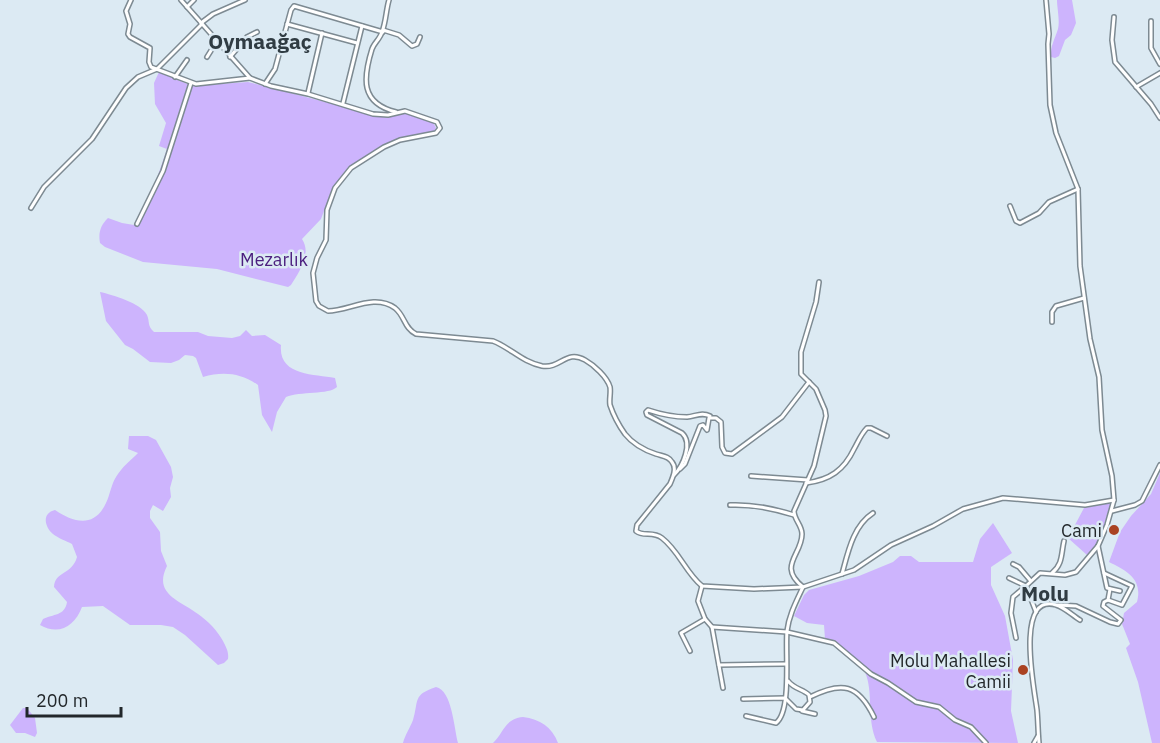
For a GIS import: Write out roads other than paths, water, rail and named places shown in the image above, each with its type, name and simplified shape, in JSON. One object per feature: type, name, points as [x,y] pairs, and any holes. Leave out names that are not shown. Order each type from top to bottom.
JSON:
[{"type":"street","points":[[131,0],[126,11],[130,24],[128,34],[150,48],[149,64],[191,84],[210,84],[250,78]]},
{"type":"street","points":[[181,0],[250,78],[373,114],[388,115],[405,111],[435,121],[440,126],[434,134],[400,140],[384,147],[351,168],[339,183],[327,210],[326,240],[313,273],[315,296],[319,306],[328,311],[359,303],[390,306],[399,313],[407,328],[416,334],[493,341],[517,357],[541,366],[556,364],[571,356],[580,357],[596,368],[609,385],[611,409],[623,432],[632,442],[669,459],[674,465],[673,477]]},
{"type":"street","points":[[187,7],[194,0]]},
{"type":"street","points":[[31,208],[44,187],[88,144],[126,88],[138,77],[157,69],[213,14],[245,0]]},
{"type":"street","points":[[265,84],[275,69],[294,6],[293,0]]},
{"type":"street","points":[[389,0],[383,31],[373,48],[366,84],[374,103],[398,113]]},
{"type":"street","points":[[1017,638],[1011,613],[1013,597],[1040,573],[1065,575],[1076,572],[1098,546],[1114,500],[1113,476],[1102,430],[1099,377],[1080,266],[1078,189],[1056,133],[1050,105],[1046,0]]},
{"type":"street","points":[[294,6],[399,35],[412,46],[418,42],[420,37]]},
{"type":"street","points":[[1114,17],[1112,34],[1114,60],[1160,118]]},
{"type":"street","points":[[1151,21],[1151,48],[1160,64]]},
{"type":"street","points":[[287,24],[357,43]]},
{"type":"street","points":[[343,104],[362,26]]},
{"type":"street","points":[[230,57],[247,37],[257,32]]},
{"type":"street","points":[[308,94],[322,33]]},
{"type":"street","points":[[207,57],[217,42]]},
{"type":"street","points":[[175,77],[187,60]]},
{"type":"street","points":[[1136,87],[1160,73]]},
{"type":"street","points":[[137,224],[163,171],[191,84]]},
{"type":"street","points":[[1010,206],[1016,221],[1020,223],[1039,213],[1049,201],[1078,189]]},
{"type":"street","points":[[803,587],[794,579],[792,573],[792,561],[802,533],[794,515],[794,509],[816,461],[826,414],[818,391],[801,374],[801,352],[816,302],[819,282]]},
{"type":"street","points":[[1052,322],[1052,312],[1056,306],[1084,298]]},
{"type":"street","points":[[680,469],[688,442],[687,437],[647,415],[648,410],[687,417],[704,414],[719,420],[722,425],[723,451],[732,454],[782,417],[809,382]]},
{"type":"street","points":[[711,417],[708,419],[707,430],[703,425],[700,427],[685,464],[635,530],[638,534],[655,534],[662,538],[674,549],[702,586],[745,589],[803,587],[842,575],[867,563],[891,545],[963,509],[1003,498],[1085,505],[1114,500]]},
{"type":"street","points":[[751,476],[807,482],[826,479],[838,472],[847,462],[867,428],[886,436]]},
{"type":"street","points":[[1112,511],[1142,501],[1160,465]]},
{"type":"street","points":[[730,505],[751,504],[794,515]]},
{"type":"street","points":[[842,575],[854,537],[864,520],[873,513]]},
{"type":"street","points":[[1051,574],[1062,560],[1065,541]]},
{"type":"street","points":[[1098,546],[1107,588],[1120,591]]},
{"type":"street","points":[[1013,564],[1019,567],[1030,580]]},
{"type":"street","points":[[1104,573],[1132,586],[1122,605],[1108,600]]},
{"type":"street","points":[[1009,578],[1026,586],[1036,612]]},
{"type":"street","points":[[702,586],[698,602],[705,619],[712,627],[723,688]]},
{"type":"street","points":[[746,716],[778,723],[785,698],[787,632],[791,612],[803,587]]},
{"type":"street","points":[[1039,743],[1030,655],[1032,621],[1036,612],[1049,604],[1076,606],[1118,624],[1121,620],[1103,606],[1108,600],[1110,589]]},
{"type":"street","points":[[1057,605],[1080,620]]},
{"type":"street","points":[[690,651],[681,633],[705,619]]},
{"type":"street","points":[[712,627],[787,632],[834,643],[871,674],[916,702],[939,707],[955,720],[971,727],[986,743]]},
{"type":"street","points":[[719,665],[786,664]]},
{"type":"street","points":[[786,680],[794,688],[805,691],[810,697],[810,702],[801,710]]},
{"type":"street","points":[[810,697],[832,688],[848,687],[868,705],[874,717]]},
{"type":"street","points":[[743,699],[785,698],[796,709],[815,714]]},
{"type":"street","points":[[1034,743],[1039,734]]},
{"type":"place","name":"Cami","points":[[1114,530]]},
{"type":"place","name":"Molu Mahallesi Camii","points":[[1023,670]]},
{"type":"district","name":"Oymaağaç","points":[[260,41]]},
{"type":"district","name":"Molu","points":[[1045,593]]},
{"type":"park label","name":"Mezarlık","points":[[274,259]]}]
